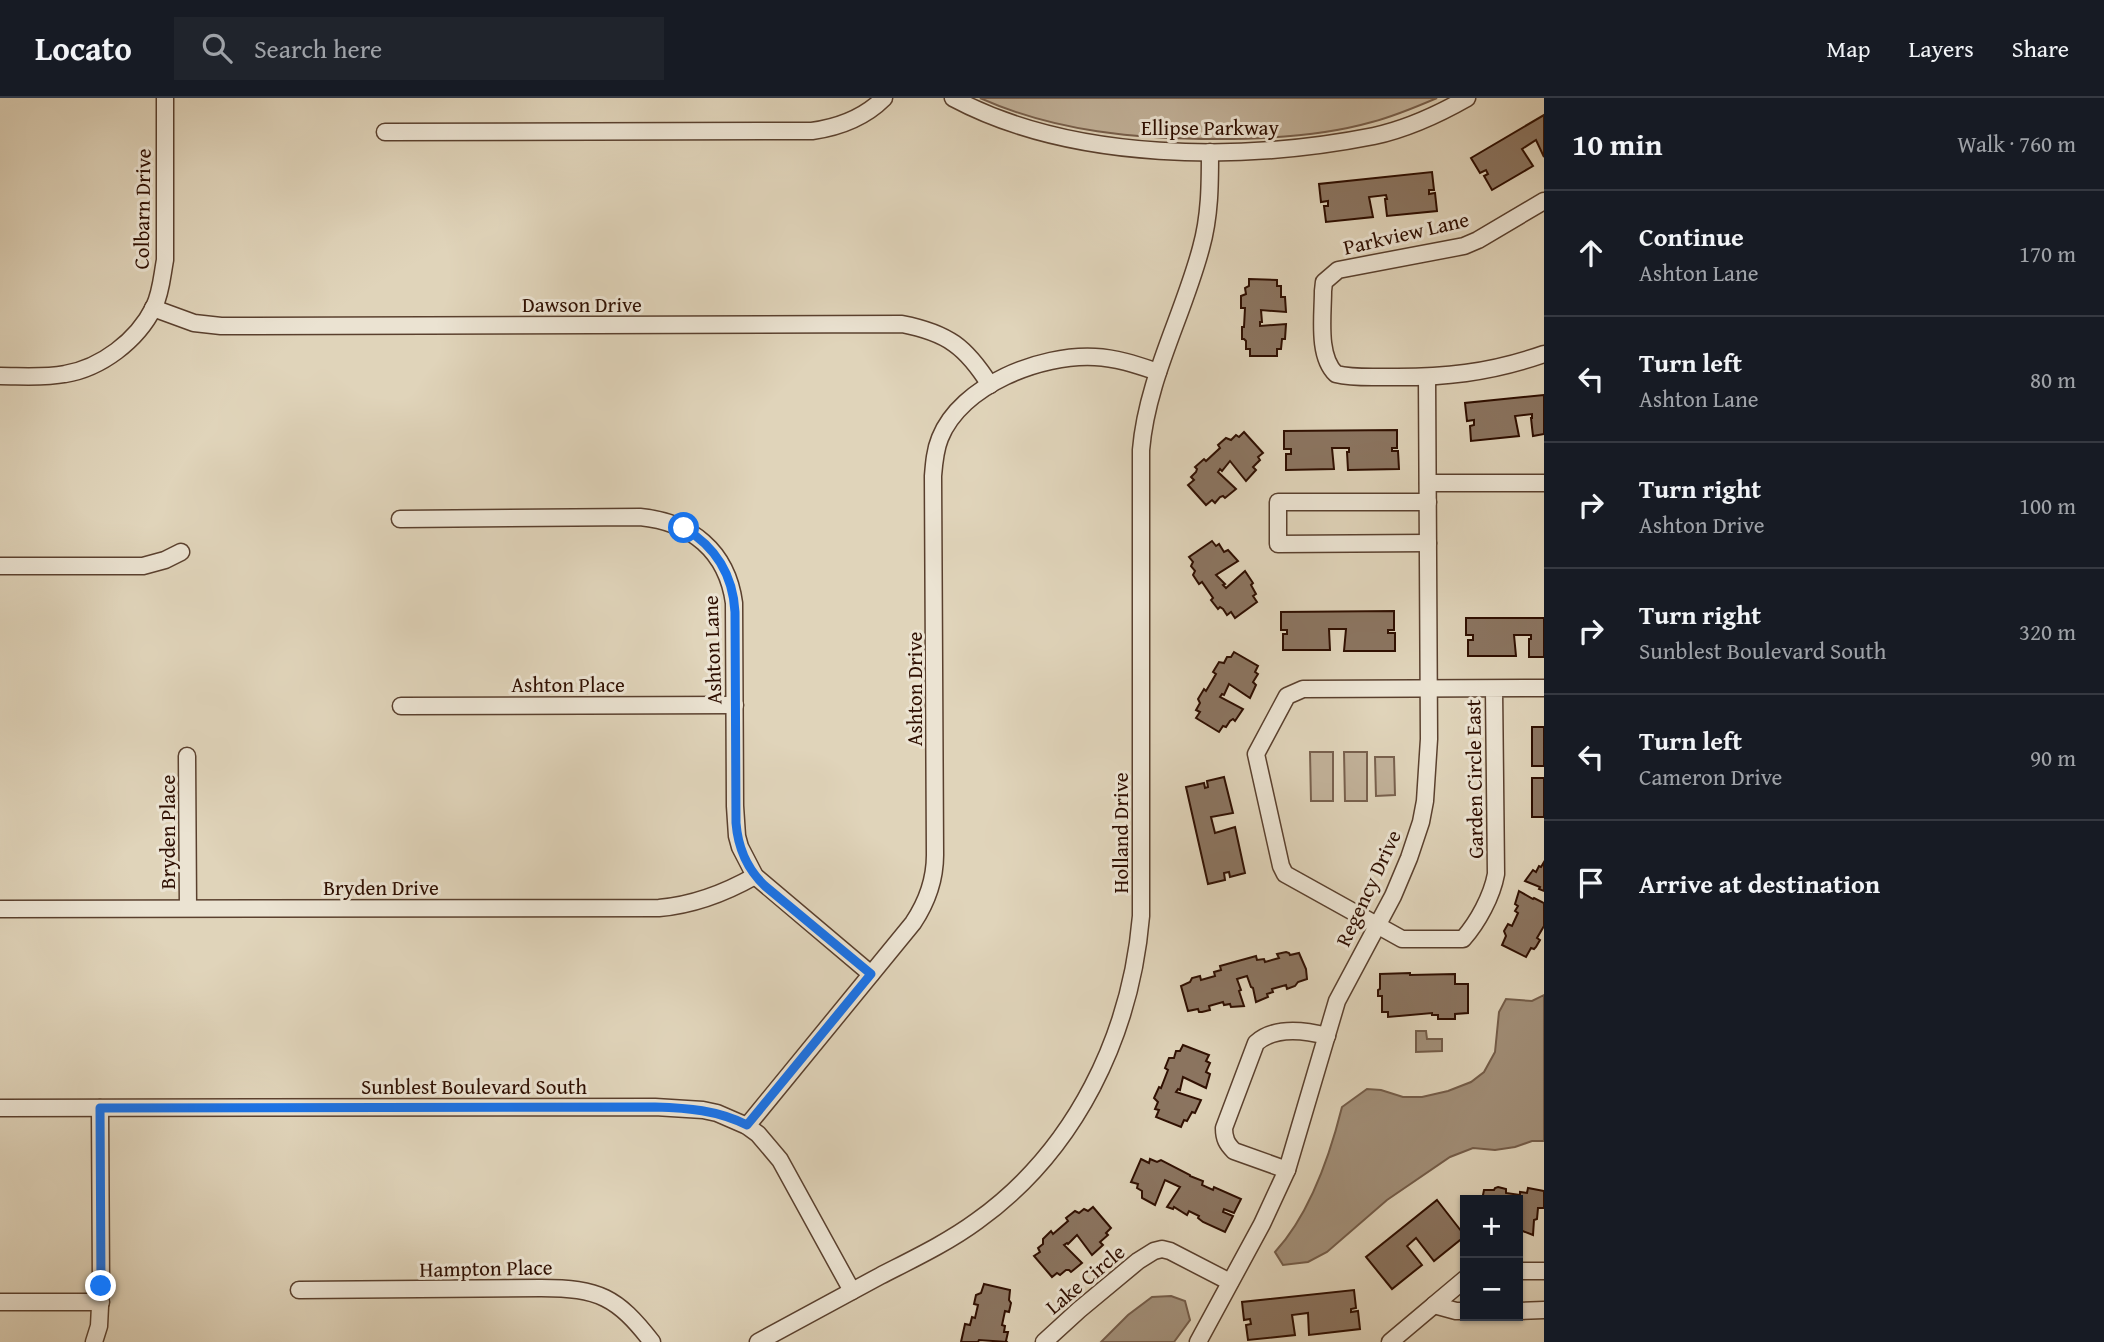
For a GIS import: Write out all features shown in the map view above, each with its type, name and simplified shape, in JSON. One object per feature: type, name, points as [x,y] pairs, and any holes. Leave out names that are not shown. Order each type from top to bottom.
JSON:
[{"type":"street","name":"Colbarn Drive","points":[[0,376],[54,376],[93,365],[120,348],[142,325],[153,308],[161,283],[164,260],[164,98]]},
{"type":"street","points":[[385,132],[812,131],[849,122],[884,98]]},
{"type":"street","name":"Ellipse Parkway","points":[[953,98],[1015,125],[1067,139],[1126,148],[1210,152],[1267,149],[1376,136],[1415,122],[1467,98]]},
{"type":"street","name":"Holland Drive","points":[[758,1342],[962,1231],[979,1220],[1031,1174],[1068,1128],[1098,1079],[1123,1014],[1133,978],[1141,916],[1141,450],[1146,414],[1158,372],[1204,238],[1209,212],[1210,152]]},
{"type":"street","name":"Parkview Lane","points":[[1427,377],[1336,374],[1324,354],[1324,282],[1338,270],[1464,246],[1544,201]]},
{"type":"street","name":"Dawson Drive","points":[[153,308],[194,323],[221,326],[902,324],[933,332],[954,343],[973,359],[990,385]]},
{"type":"street","points":[[1427,377],[1479,373],[1544,354]]},
{"type":"street","name":"Ashton Drive","points":[[747,1125],[919,914],[934,872],[933,487],[935,455],[943,432],[956,412],[970,398],[990,385],[1032,366],[1071,358],[1095,357],[1114,359],[1158,372]]},
{"type":"street","name":"Regency Drive","points":[[1198,1342],[1262,1224],[1287,1171],[1337,1000],[1377,926],[1409,858],[1421,822],[1429,762],[1427,377]]},
{"type":"street","points":[[1428,483],[1544,483]]},
{"type":"street","points":[[1428,502],[1278,502],[1278,544],[1428,543]]},
{"type":"street","name":"Ashton Lane","points":[[400,519],[640,517],[661,520],[684,528],[703,541],[723,567],[731,587],[735,612],[735,806],[737,836],[745,859],[755,876],[871,974]]},
{"type":"street","points":[[0,566],[143,566],[165,561],[181,552]]},
{"type":"street","name":"Garden Circle East","points":[[1494,689],[1496,874],[1481,912],[1464,939],[1402,939],[1285,874],[1256,754],[1287,696],[1303,689],[1544,688]]},
{"type":"street","name":"Ashton Place","points":[[401,706],[735,705]]},
{"type":"street","name":"Bryden Place","points":[[187,756],[188,908]]},
{"type":"street","name":"Bryden Drive","points":[[0,909],[659,908],[692,904],[740,885],[755,876]]},
{"type":"street","points":[[1287,1171],[1234,1151],[1224,1138],[1224,1128],[1256,1043],[1263,1037],[1297,1029],[1327,1036]]},
{"type":"street","name":"Sunblest Boulevard South","points":[[0,1108],[655,1107],[703,1110],[747,1125],[766,1142],[780,1160],[852,1291]]},
{"type":"street","points":[[94,1342],[99,1326],[101,1302],[100,1108]]},
{"type":"street","name":"Lake Circle","points":[[1044,1342],[1138,1261],[1154,1251],[1170,1251],[1230,1282]]},
{"type":"street","points":[[1523,1271],[1544,1271]]},
{"type":"street","points":[[1390,1342],[1460,1283]]},
{"type":"street","name":"Hampton Place","points":[[299,1290],[581,1290],[600,1294],[618,1305],[652,1342]]},
{"type":"street","points":[[0,1302],[101,1302]]},
{"type":"street","points":[[1434,1305],[1460,1311]]},
{"type":"street","points":[[1523,1311],[1544,1310]]},
{"type":"shaded area","points":[[980,98],[1437,98],[1389,117],[1335,131],[1219,139],[1127,135],[1067,126],[1009,110]]},
{"type":"shaded area","points":[[1310,752],[1333,752],[1333,801],[1311,801]]},
{"type":"shaded area","points":[[1344,752],[1367,752],[1367,801],[1345,801]]},
{"type":"shaded area","points":[[1375,757],[1394,757],[1395,795],[1376,796]]},
{"type":"shaded area","points":[[1544,995],[1544,1141],[1532,1141],[1495,1150],[1473,1148],[1450,1157],[1387,1200],[1327,1252],[1308,1262],[1283,1265],[1275,1252],[1298,1220],[1317,1184],[1342,1107],[1367,1089],[1403,1097],[1422,1097],[1471,1082],[1484,1072],[1495,1052],[1499,1012],[1506,999],[1532,1001]]},
{"type":"shaded area","points":[[1416,1031],[1426,1031],[1427,1039],[1442,1039],[1442,1051],[1416,1052]]},
{"type":"shaded area","points":[[1171,1296],[1185,1301],[1190,1320],[1174,1342],[1101,1342],[1128,1315],[1152,1297]]},
{"type":"building","points":[[1544,115],[1544,157],[1536,140],[1522,149],[1533,166],[1492,190],[1484,176],[1488,174],[1486,170],[1480,173],[1471,158]]},
{"type":"building","points":[[1432,172],[1434,190],[1429,190],[1429,194],[1435,193],[1437,211],[1387,216],[1386,195],[1369,197],[1373,217],[1326,222],[1324,206],[1328,206],[1328,201],[1321,202],[1319,184]]},
{"type":"building","points":[[1249,279],[1277,280],[1277,286],[1281,286],[1281,297],[1285,297],[1286,312],[1261,310],[1260,326],[1286,324],[1285,339],[1282,339],[1281,349],[1277,349],[1277,356],[1250,356],[1250,349],[1246,349],[1246,341],[1242,339],[1245,308],[1241,308],[1241,296],[1246,294],[1245,288],[1249,286]]},
{"type":"building","points":[[1544,395],[1544,434],[1533,436],[1532,414],[1515,416],[1519,436],[1471,441],[1470,426],[1474,425],[1474,420],[1467,421],[1465,403]]},
{"type":"building","points":[[1397,430],[1397,448],[1392,448],[1392,451],[1398,451],[1399,469],[1348,470],[1349,448],[1332,448],[1334,469],[1286,470],[1286,454],[1291,454],[1291,449],[1284,449],[1284,431]]},
{"type":"building","points":[[1244,432],[1263,453],[1253,467],[1256,470],[1246,481],[1230,461],[1218,472],[1236,489],[1225,498],[1220,497],[1215,503],[1212,500],[1206,505],[1188,485],[1194,480],[1191,477],[1196,472],[1195,467],[1220,448],[1218,445],[1226,438],[1231,440]]},
{"type":"building","points":[[1212,541],[1216,546],[1219,544],[1224,552],[1228,550],[1238,561],[1216,575],[1225,584],[1223,585],[1226,588],[1245,571],[1253,583],[1251,585],[1256,594],[1253,596],[1257,602],[1235,618],[1231,612],[1227,615],[1220,607],[1218,609],[1202,582],[1199,584],[1193,575],[1193,562],[1189,557]]},
{"type":"building","points":[[1394,611],[1394,630],[1388,630],[1388,633],[1395,633],[1395,651],[1344,651],[1346,629],[1329,629],[1330,650],[1283,650],[1283,634],[1287,634],[1287,630],[1281,630],[1281,612]]},
{"type":"building","points":[[1466,618],[1544,618],[1544,657],[1529,657],[1531,635],[1514,635],[1516,656],[1468,656],[1468,640],[1473,640],[1473,635],[1466,635]]},
{"type":"building","points":[[1234,652],[1258,666],[1255,672],[1258,674],[1253,682],[1256,685],[1250,698],[1229,684],[1224,695],[1220,697],[1243,709],[1235,721],[1230,721],[1219,732],[1196,718],[1200,712],[1196,710],[1200,703],[1198,699],[1216,674],[1213,672],[1219,662],[1224,663]]},
{"type":"building","points":[[1532,727],[1544,727],[1544,766],[1532,766]]},
{"type":"building","points":[[1224,777],[1233,813],[1211,817],[1215,833],[1235,827],[1245,873],[1230,877],[1229,872],[1224,873],[1225,880],[1208,884],[1186,787],[1204,783],[1205,788],[1208,787],[1207,781]]},
{"type":"building","points":[[1532,778],[1544,778],[1544,817],[1532,817]]},
{"type":"building","points":[[1544,862],[1544,891],[1525,881],[1533,870],[1536,872]]},
{"type":"building","points":[[1519,891],[1544,903],[1544,926],[1537,938],[1540,940],[1526,957],[1502,945],[1506,936],[1504,931],[1508,924],[1512,926],[1518,913],[1515,911],[1518,906],[1515,904]]},
{"type":"building","points":[[1286,952],[1290,955],[1299,953],[1307,979],[1287,989],[1286,985],[1272,989],[1273,992],[1267,994],[1268,997],[1256,1002],[1247,976],[1237,979],[1244,1006],[1231,1007],[1223,1002],[1209,1006],[1210,1010],[1188,1011],[1181,986],[1192,978],[1200,976],[1201,980],[1215,976],[1214,972],[1221,970],[1220,966],[1256,956],[1257,960],[1264,959],[1265,962],[1279,958],[1277,954]]},
{"type":"building","points":[[1380,974],[1455,974],[1455,984],[1468,984],[1468,1013],[1455,1014],[1455,1019],[1438,1019],[1438,1015],[1432,1013],[1388,1017],[1388,1012],[1382,1012],[1382,996],[1378,996]]},
{"type":"building","points":[[1183,1045],[1209,1055],[1206,1061],[1210,1063],[1206,1072],[1210,1074],[1206,1088],[1183,1077],[1180,1090],[1176,1092],[1201,1100],[1195,1113],[1192,1112],[1187,1121],[1184,1120],[1181,1127],[1156,1117],[1159,1110],[1155,1109],[1158,1102],[1154,1098],[1168,1070],[1165,1068],[1169,1058],[1174,1058],[1176,1051],[1180,1051]]},
{"type":"building","points":[[1141,1159],[1149,1163],[1150,1159],[1157,1162],[1161,1160],[1203,1181],[1202,1185],[1213,1190],[1214,1187],[1241,1199],[1234,1213],[1224,1209],[1223,1212],[1233,1216],[1225,1232],[1203,1222],[1199,1216],[1189,1211],[1187,1215],[1174,1207],[1167,1207],[1180,1187],[1165,1180],[1155,1205],[1142,1198],[1138,1184],[1131,1182]]},
{"type":"building","points":[[1495,1188],[1520,1195],[1483,1195],[1484,1190]]},
{"type":"building","points":[[1528,1188],[1544,1191],[1544,1208],[1538,1208],[1533,1235],[1523,1231],[1523,1195],[1520,1195],[1520,1192],[1527,1193]]},
{"type":"building","points":[[1437,1200],[1460,1230],[1460,1240],[1434,1261],[1416,1238],[1407,1246],[1422,1265],[1392,1289],[1366,1257]]},
{"type":"building","points":[[1093,1207],[1111,1228],[1100,1242],[1103,1245],[1092,1255],[1077,1235],[1064,1245],[1082,1263],[1071,1272],[1066,1270],[1052,1277],[1034,1256],[1040,1252],[1038,1248],[1043,1244],[1043,1239],[1068,1221],[1066,1218],[1075,1211],[1088,1211]]},
{"type":"building","points":[[984,1284],[1010,1290],[1009,1312],[1005,1311],[1002,1325],[1005,1326],[1004,1332],[1008,1332],[1007,1342],[961,1342],[965,1324],[970,1325],[972,1317],[975,1318],[978,1305],[974,1304],[976,1295],[981,1293]]},
{"type":"building","points":[[1354,1290],[1356,1308],[1351,1309],[1351,1312],[1358,1311],[1360,1329],[1309,1335],[1308,1313],[1292,1315],[1295,1335],[1248,1340],[1246,1325],[1251,1324],[1250,1319],[1244,1320],[1242,1302]]},
{"type":"route","points":[[101,1286],[100,1108],[655,1107],[703,1110],[747,1125],[871,974],[765,886],[745,859],[737,836],[736,823],[733,595],[726,573],[715,554],[703,541],[684,528]]}]
